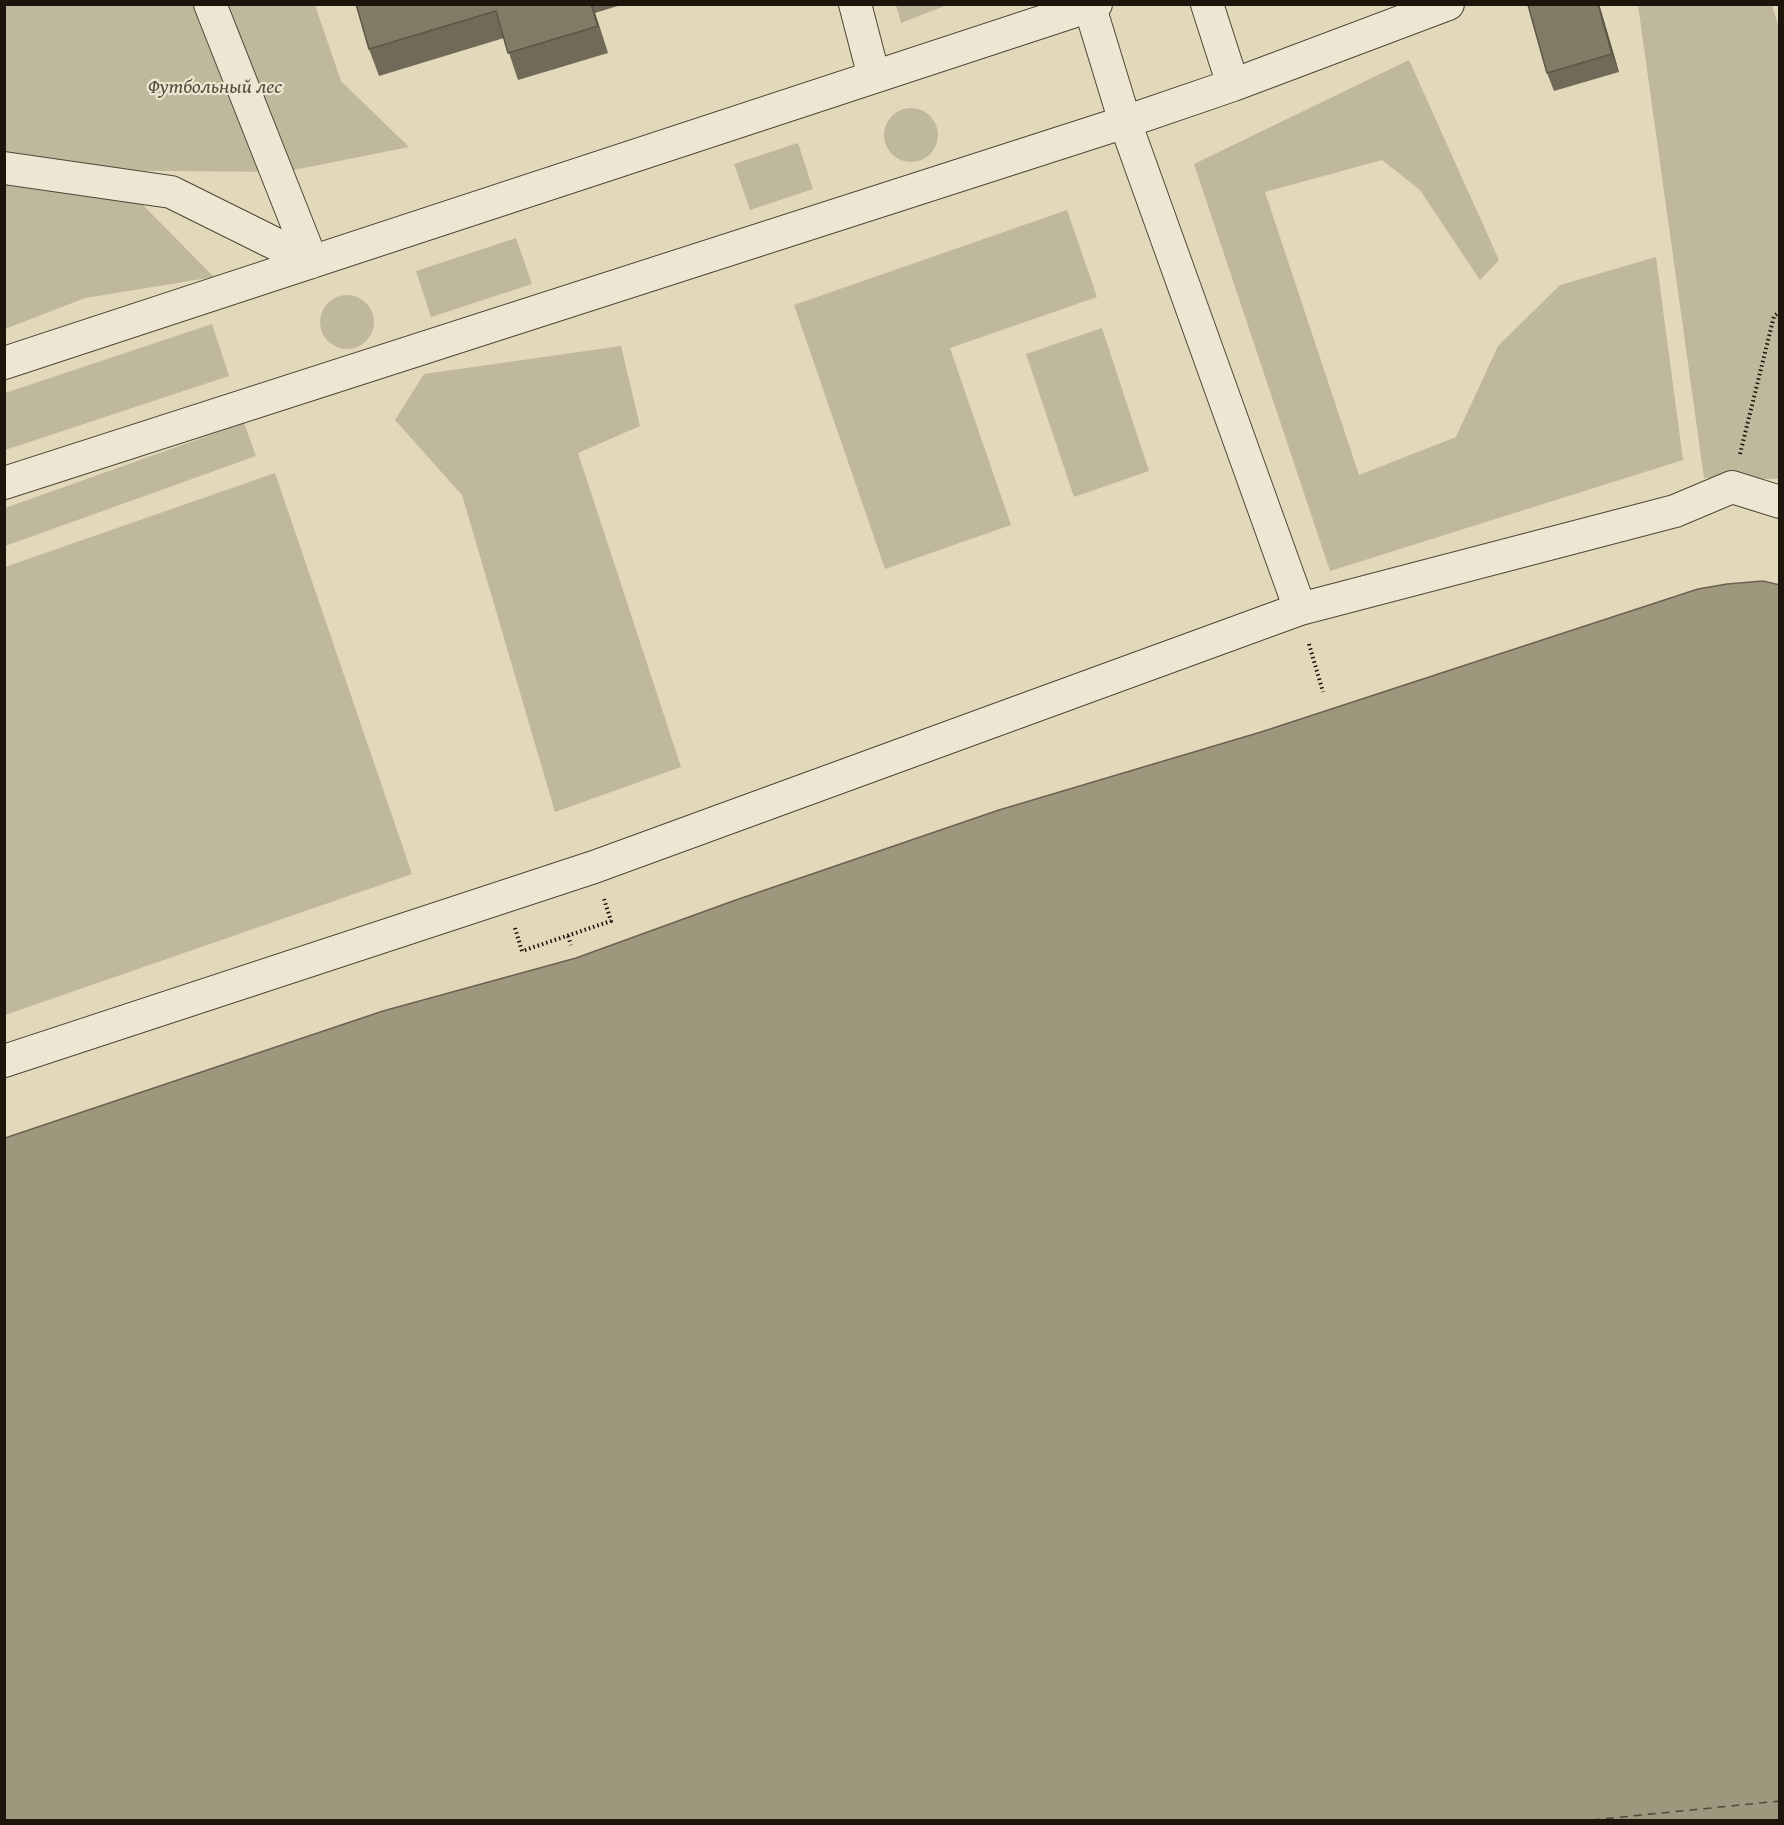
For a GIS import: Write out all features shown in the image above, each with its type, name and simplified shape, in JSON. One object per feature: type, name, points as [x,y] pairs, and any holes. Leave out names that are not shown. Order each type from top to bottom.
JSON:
[{"type":"street","points":[[210,4],[312,262]]},
{"type":"street","points":[[855,4],[874,77]]},
{"type":"street","points":[[1207,4],[1233,85]]},
{"type":"street","points":[[4,483],[1125,122],[1233,85],[1448,4]]},
{"type":"street","points":[[4,363],[1091,5],[1125,122],[1300,609]]},
{"type":"street","points":[[4,168],[171,192],[312,262]]},
{"type":"street","points":[[4,1061],[594,867],[1300,609],[1675,511],[1732,487],[1779,502]]},
{"type":"path","points":[[1732,487],[1774,316],[1779,312]]},
{"type":"path","points":[[1300,609],[1323,692]]},
{"type":"path","points":[[522,951],[611,921]]},
{"type":"path","points":[[568,936],[571,945]]},
{"type":"green space","points":[[896,4],[947,5],[901,23]]},
{"type":"green space","name":"Футбольный лес","points":[[4,5],[315,5],[341,81],[409,147],[284,172],[55,170],[5,160]]},
{"type":"green space","points":[[1638,5],[1772,5],[1779,28],[1779,479],[1704,478]]},
{"type":"green space","points":[[1409,60],[1499,260],[1480,280],[1420,190],[1382,160],[1265,192],[1359,475],[1456,437],[1498,346],[1560,285],[1656,257],[1683,460],[1330,571],[1194,164]]},
{"type":"green space","points":[[911,108],[921,110],[930,116],[936,125],[938,135],[936,145],[930,154],[921,160],[911,162],[901,160],[892,154],[886,145],[884,135],[886,125],[892,116],[901,110]]},
{"type":"green space","points":[[798,143],[813,189],[750,210],[734,164]]},
{"type":"green space","points":[[5,180],[129,191],[214,277],[85,298],[5,329]]},
{"type":"green space","points":[[1067,210],[1097,297],[950,348],[1011,525],[885,569],[794,305]]},
{"type":"green space","points":[[516,238],[532,284],[431,317],[416,271]]},
{"type":"green space","points":[[347,295],[357,297],[366,303],[372,312],[374,322],[372,332],[366,341],[357,347],[347,349],[337,347],[328,341],[322,332],[320,322],[322,312],[328,303],[337,297]]},
{"type":"green space","points":[[212,324],[229,376],[5,450],[5,393]]},
{"type":"green space","points":[[1102,328],[1149,471],[1074,497],[1026,354]]},
{"type":"green space","points":[[621,346],[640,426],[578,453],[681,767],[555,812],[462,495],[395,420],[424,374]]},
{"type":"green space","points":[[244,423],[256,456],[5,546],[5,508]]},
{"type":"green space","points":[[275,473],[412,874],[5,1015],[5,567]]},
{"type":"shaded area","points":[[1763,581],[1780,585],[1779,1820],[5,1820],[5,1138],[383,1011],[576,958],[733,901],[999,810],[1261,732],[1698,589]]},
{"type":"building","points":[[356,4],[591,4],[598,26],[508,53],[496,11],[369,49]]},
{"type":"building","points":[[1598,4],[1612,54],[1547,73],[1528,5]]},
{"type":"ferry route","points":[[1592,1820],[1780,1801]]}]
